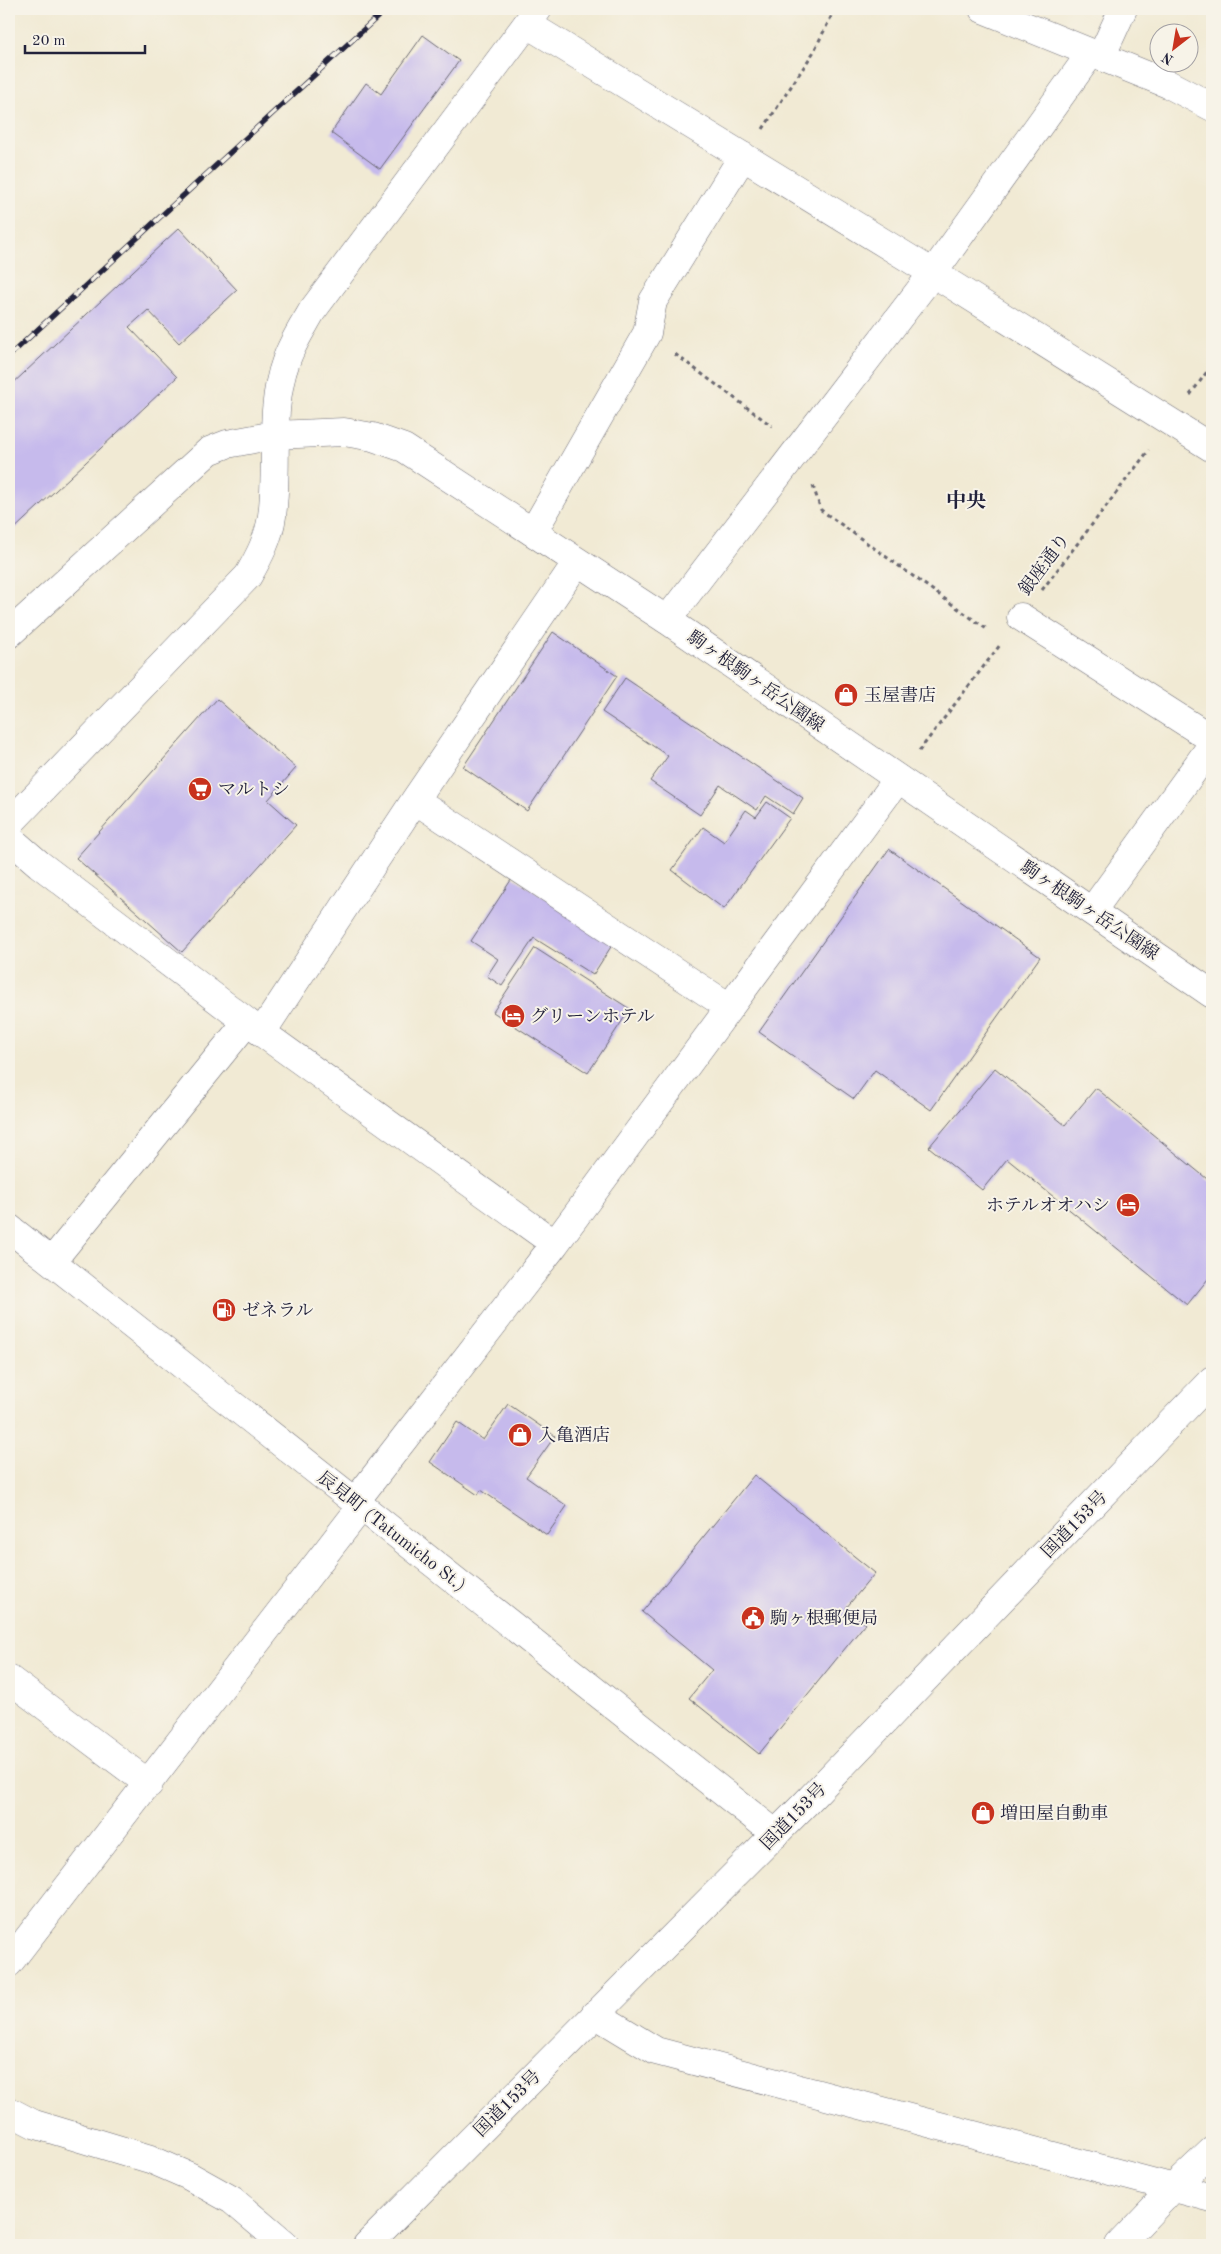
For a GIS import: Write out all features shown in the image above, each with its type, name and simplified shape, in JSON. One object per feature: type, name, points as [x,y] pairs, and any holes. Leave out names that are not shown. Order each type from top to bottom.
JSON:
[{"type":"main road","points":[[982,9],[1168,84],[1212,107]]},
{"type":"main road","points":[[667,620],[933,273],[1096,55],[1123,9]]},
{"type":"main road","points":[[555,1244],[255,1027],[40,864],[10,824],[248,576],[262,552],[272,516],[279,390],[285,362],[294,340],[312,311],[532,16],[743,156],[1212,448]]},
{"type":"main road","points":[[533,532],[647,333],[653,301],[743,156]]},
{"type":"main road","name":"駒ヶ根駒ヶ岳公園線","points":[[9,634],[209,451],[227,444],[275,435],[344,432],[374,437],[404,448],[667,620],[1212,994]]},
{"type":"main road","points":[[52,1261],[255,1027],[415,800],[578,562]]},
{"type":"main road","points":[[1021,617],[1212,738]]},
{"type":"main road","points":[[1092,911],[1212,745]]},
{"type":"main road","points":[[9,1963],[149,1784],[555,1244],[898,779]]},
{"type":"main road","points":[[415,800],[729,1007]]},
{"type":"main road","name":"辰見町 (Tatumicho St.)","points":[[9,1228],[776,1834]]},
{"type":"main road","name":"国道153号","points":[[367,2245],[776,1834],[1212,1380]]},
{"type":"main road","points":[[9,1679],[149,1784]]},
{"type":"main road","points":[[595,2014],[656,2050],[1212,2198]]},
{"type":"main road","points":[[9,2111],[34,2124],[150,2159],[189,2176],[232,2200],[285,2245]]},
{"type":"main road","points":[[1119,2245],[1174,2187],[1212,2151]]},
{"type":"path","points":[[743,156],[776,113],[813,53],[835,9]]},
{"type":"path","points":[[647,333],[800,447],[821,510],[1003,641]]},
{"type":"path","name":"銀座通り","points":[[898,779],[1212,365]]},
{"type":"building","points":[[423,35],[459,61],[380,169],[331,133],[366,83],[381,94]]},
{"type":"building","points":[[179,228],[237,290],[179,343],[148,310],[129,327],[177,377],[9,534],[9,387]]},
{"type":"building","points":[[553,632],[617,676],[527,811],[463,767]]},
{"type":"building","points":[[625,678],[803,798],[793,814],[766,796],[757,810],[720,785],[700,815],[650,781],[668,756],[602,712]]},
{"type":"building","points":[[217,699],[296,768],[268,800],[296,825],[182,952],[76,858]]},
{"type":"building","points":[[767,802],[790,818],[724,909],[672,870],[703,827],[724,842],[746,810],[756,817]]},
{"type":"building","points":[[889,849],[1040,957],[931,1110],[875,1070],[854,1099],[759,1032]]},
{"type":"building","points":[[513,877],[614,942],[593,975],[534,938],[502,986],[487,976],[498,959],[471,941]]},
{"type":"building","points":[[535,948],[630,1009],[588,1073],[493,1012]]},
{"type":"building","points":[[995,1068],[1065,1125],[1096,1088],[1212,1183],[1212,1274],[1187,1305],[1007,1159],[982,1190],[929,1147]]},
{"type":"building","points":[[508,1404],[555,1436],[526,1477],[567,1506],[547,1535],[481,1490],[478,1495],[430,1462],[457,1422],[483,1440]]},
{"type":"building","name":"駒ヶ根郵便局","points":[[754,1475],[875,1573],[846,1608],[865,1624],[759,1754],[689,1698],[712,1670],[642,1612]]},
{"type":"railway","points":[[9,356],[386,9]]},
{"type":"place","name":"玉屋書店","points":[[846,695]]},
{"type":"place","name":"マルトシ","points":[[200,789]]},
{"type":"place","name":"グリーンホテル","points":[[513,1016]]},
{"type":"place","name":"ホテルオオハシ","points":[[1128,1205]]},
{"type":"place","name":"ゼネラル","points":[[224,1310]]},
{"type":"place","name":"入亀酒店","points":[[520,1435]]},
{"type":"place","name":"駒ヶ根郵便局","points":[[753,1618]]},
{"type":"place","name":"増田屋自動車","points":[[983,1813]]},
{"type":"district","name":"中央","points":[[966,500]]}]
